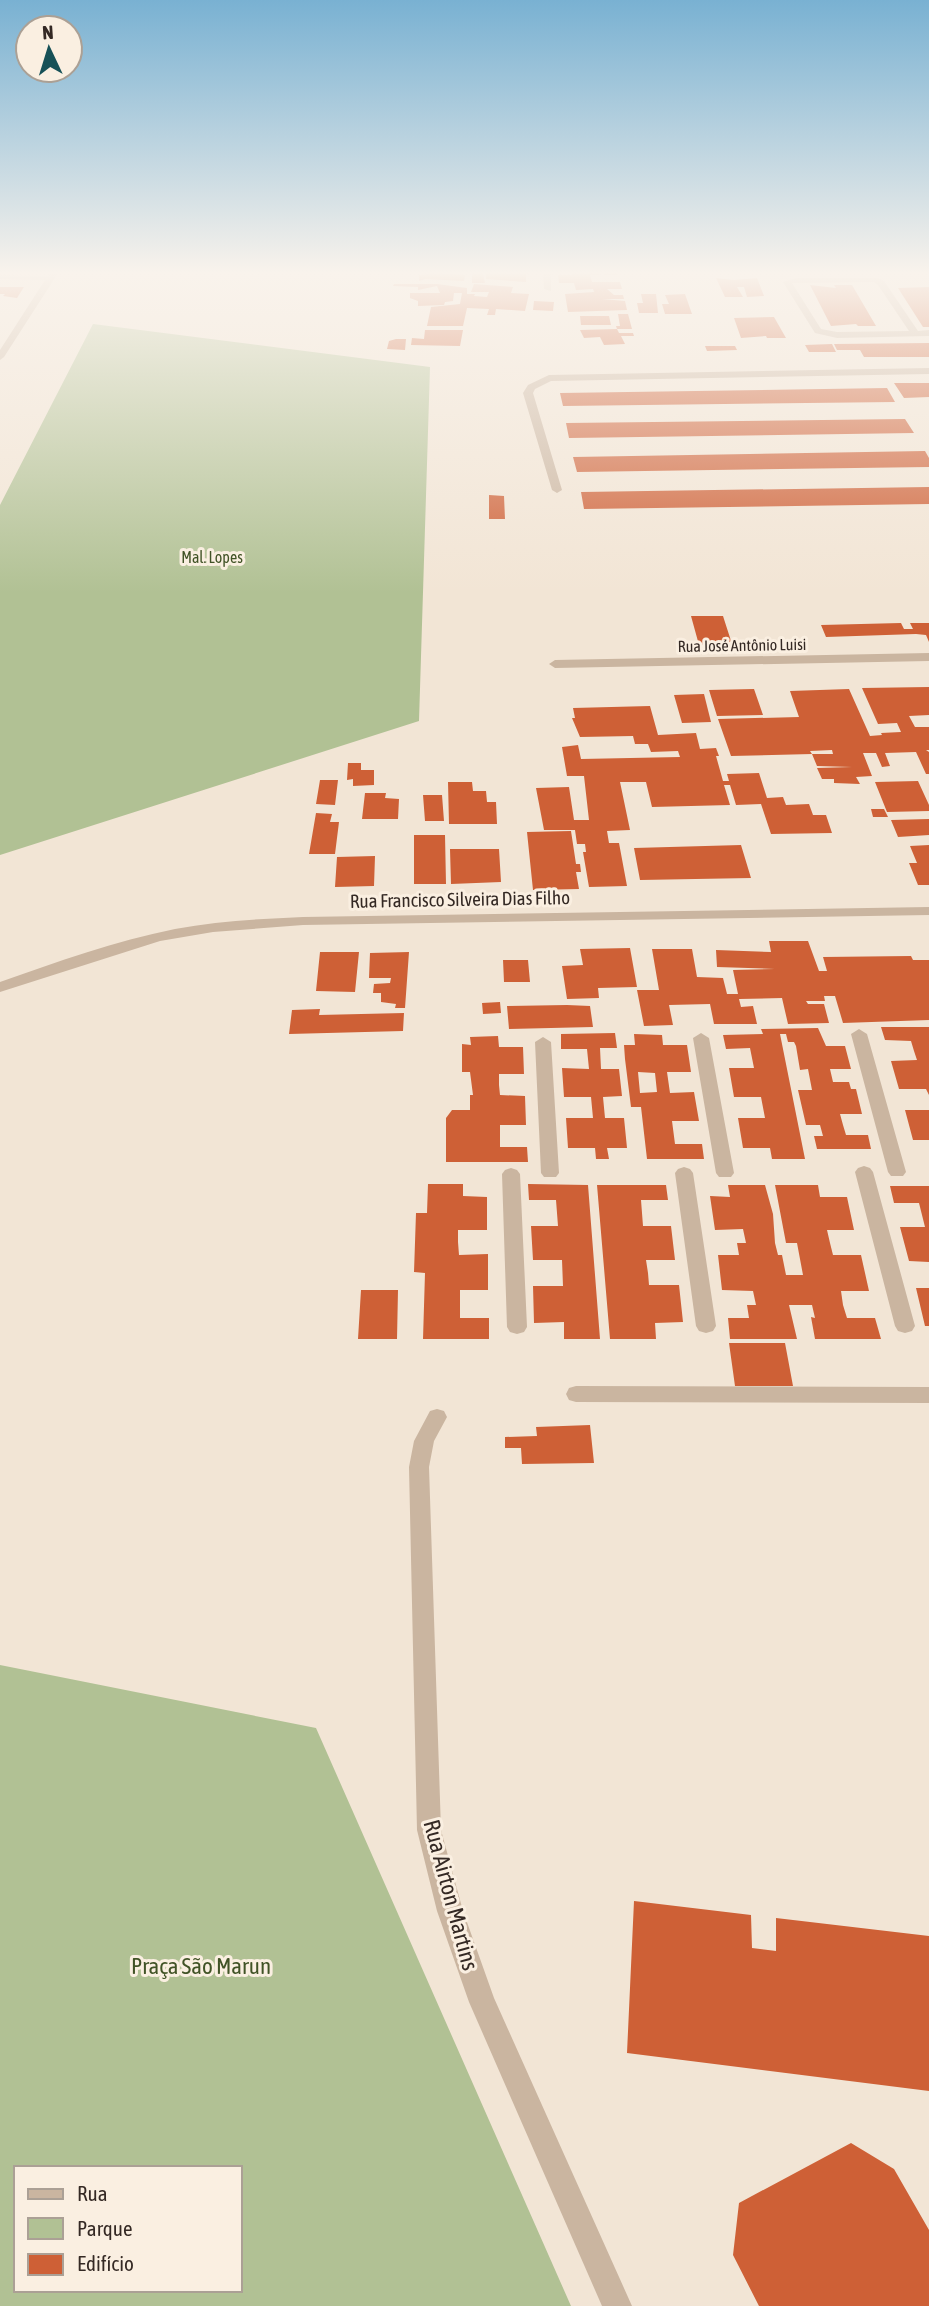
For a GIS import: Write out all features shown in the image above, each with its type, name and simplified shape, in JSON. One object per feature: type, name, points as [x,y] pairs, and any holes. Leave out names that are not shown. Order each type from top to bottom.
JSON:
[{"type":"street","points":[[557,490],[528,393],[531,387],[549,378],[570,378]]},
{"type":"street","name":"Rua José Antônio Luisi","points":[[555,664],[929,657]]},
{"type":"street","name":"Rua Francisco Silveira Dias Filho","points":[[0,987],[161,936],[246,925],[303,921],[929,911]]},
{"type":"street","points":[[859,1034],[897,1172]]},
{"type":"street","points":[[701,1038],[725,1172]]},
{"type":"street","points":[[543,1042],[550,1173]]},
{"type":"street","points":[[864,1172],[905,1325]]},
{"type":"street","points":[[684,1173],[706,1326]]},
{"type":"street","points":[[511,1174],[517,1327]]},
{"type":"street","points":[[576,1394],[929,1395]]},
{"type":"street","name":"Rua Airton Martins","points":[[437,1417],[424,1441],[419,1467],[429,1830],[450,1911],[482,2002],[617,2306]]},
{"type":"green space","name":"Mal. Lopes","points":[[65,378],[430,378],[419,721],[0,855],[0,505]]},
{"type":"green space","name":"Praça São Marun","points":[[0,1665],[316,1728],[571,2306],[0,2306]]},
{"type":"building","points":[[894,383],[929,383],[929,397],[904,398]]},
{"type":"building","points":[[887,388],[895,402],[563,406],[560,393]]},
{"type":"building","points":[[905,419],[914,433],[569,438],[566,423]]},
{"type":"building","points":[[925,451],[929,458],[929,467],[577,472],[573,457]]},
{"type":"building","points":[[929,487],[929,504],[584,509],[581,492]]},
{"type":"building","points":[[489,495],[504,496],[505,519],[489,519]]},
{"type":"building","points":[[691,616],[723,616],[732,644],[699,645]]},
{"type":"building","points":[[901,623],[904,629],[913,629],[910,623],[929,623],[929,642],[926,635],[916,634],[826,637],[821,625]]},
{"type":"building","points":[[929,687],[929,715],[909,716],[915,727],[929,727],[929,750],[926,750],[929,752],[929,774],[926,774],[916,752],[885,753],[890,766],[882,767],[876,753],[863,753],[872,776],[856,777],[860,784],[834,783],[834,779],[822,779],[817,768],[852,767],[817,766],[812,754],[731,756],[718,719],[799,717],[790,691],[849,689],[870,736],[882,735],[881,733],[901,732],[897,723],[878,724],[862,688]],"holes":[[[832,750],[833,754],[812,754],[810,751]]]},
{"type":"building","points":[[754,689],[763,715],[717,716],[709,690]]},
{"type":"building","points":[[704,694],[711,722],[682,723],[674,695]]},
{"type":"building","points":[[650,706],[658,735],[696,733],[700,749],[716,748],[723,781],[729,781],[727,774],[759,773],[767,798],[783,797],[786,805],[809,804],[813,815],[826,815],[832,833],[771,834],[761,804],[736,805],[730,785],[724,785],[730,805],[652,807],[646,782],[620,782],[630,830],[607,831],[609,843],[619,843],[627,886],[589,887],[583,852],[586,852],[585,844],[577,844],[575,830],[544,830],[536,788],[569,787],[574,820],[589,820],[584,776],[567,776],[562,747],[578,745],[581,759],[680,757],[678,751],[651,752],[648,744],[635,744],[633,736],[580,737],[572,718],[575,718],[573,708]]},
{"type":"building","points":[[348,763],[361,763],[361,770],[374,770],[374,785],[353,786],[353,779],[347,780]]},
{"type":"building","points":[[320,780],[338,780],[335,805],[316,804]]},
{"type":"building","points":[[918,781],[929,811],[887,812],[875,782]]},
{"type":"building","points":[[448,782],[472,782],[473,791],[486,791],[487,802],[496,802],[497,824],[449,824]]},
{"type":"building","points":[[365,793],[386,793],[385,798],[399,799],[398,819],[362,819]]},
{"type":"building","points":[[423,795],[442,795],[444,821],[425,821]]},
{"type":"building","points":[[871,809],[884,809],[888,817],[873,817]]},
{"type":"building","points":[[316,813],[332,814],[330,822],[339,822],[335,854],[309,854]]},
{"type":"building","points":[[929,819],[929,835],[898,837],[891,820]]},
{"type":"building","points":[[571,831],[576,864],[580,864],[581,872],[576,872],[579,889],[533,890],[527,832]]},
{"type":"building","points":[[414,835],[445,835],[446,884],[414,884]]},
{"type":"building","points":[[741,845],[751,878],[640,880],[634,848]]},
{"type":"building","points":[[929,845],[929,885],[918,885],[909,863],[917,863],[910,846]]},
{"type":"building","points":[[450,849],[499,849],[501,882],[451,884]]},
{"type":"building","points":[[375,856],[374,886],[335,887],[337,857]]},
{"type":"building","points":[[769,941],[808,941],[819,971],[827,971],[823,957],[911,956],[913,960],[929,960],[929,1020],[843,1023],[835,996],[824,996],[825,1001],[806,1001],[808,1004],[824,1004],[829,1023],[788,1024],[782,998],[739,999],[741,1007],[753,1006],[757,1024],[714,1024],[710,1004],[669,1005],[673,1025],[644,1026],[637,990],[659,990],[652,949],[692,949],[697,977],[723,978],[727,994],[738,994],[733,970],[775,969],[717,967],[716,950],[771,952]]},
{"type":"building","points":[[630,948],[637,987],[598,988],[599,998],[567,999],[562,966],[583,965],[580,949]]},
{"type":"building","points":[[320,952],[359,952],[355,992],[316,991]]},
{"type":"building","points":[[409,952],[405,1008],[395,1008],[396,1004],[381,1002],[381,993],[373,993],[374,984],[390,983],[391,978],[369,978],[370,953]]},
{"type":"building","points":[[503,960],[528,960],[530,982],[504,982]]},
{"type":"building","points":[[500,1002],[501,1013],[483,1014],[482,1003]]},
{"type":"building","points":[[507,1006],[590,1006],[593,1027],[509,1029]]},
{"type":"building","points":[[320,1009],[319,1015],[404,1013],[403,1031],[289,1034],[292,1010]]},
{"type":"building","points":[[881,1027],[929,1027],[929,1095],[926,1089],[899,1089],[891,1061],[917,1060],[911,1041],[885,1040]]},
{"type":"building","points":[[818,1028],[826,1046],[845,1046],[851,1069],[830,1069],[833,1082],[849,1082],[851,1089],[856,1089],[862,1114],[840,1114],[846,1135],[868,1135],[871,1149],[817,1149],[814,1136],[823,1136],[820,1125],[806,1125],[798,1090],[812,1090],[808,1069],[800,1070],[796,1046],[794,1042],[788,1042],[786,1034],[780,1034],[805,1159],[772,1159],[770,1148],[743,1148],[738,1118],[765,1118],[761,1097],[734,1097],[729,1068],[754,1068],[750,1048],[726,1049],[723,1035],[763,1034],[761,1029]]},
{"type":"building","points":[[615,1033],[617,1048],[600,1048],[601,1069],[619,1069],[622,1096],[603,1097],[605,1118],[624,1118],[627,1148],[607,1148],[609,1159],[596,1159],[595,1148],[568,1148],[566,1118],[593,1118],[591,1097],[564,1097],[562,1068],[589,1069],[587,1049],[561,1049],[561,1034]]},
{"type":"building","points":[[634,1034],[662,1035],[663,1045],[687,1045],[691,1072],[667,1072],[670,1093],[694,1092],[699,1121],[672,1121],[675,1144],[702,1144],[704,1159],[647,1159],[641,1107],[631,1107],[625,1059],[624,1045],[635,1045]],"holes":[[[638,1072],[655,1073],[657,1092],[640,1093]]]},
{"type":"building","points":[[498,1036],[499,1047],[523,1047],[524,1074],[499,1074],[499,1085],[500,1095],[525,1096],[526,1125],[500,1125],[500,1147],[527,1147],[528,1162],[446,1162],[446,1118],[452,1110],[470,1110],[470,1095],[473,1095],[470,1072],[462,1072],[462,1044],[471,1045],[470,1037]]},
{"type":"building","points":[[905,1110],[929,1110],[929,1140],[913,1140]]},
{"type":"building","points":[[428,1184],[463,1184],[463,1196],[487,1197],[487,1230],[458,1230],[458,1242],[459,1255],[488,1254],[488,1290],[460,1290],[460,1318],[489,1318],[489,1339],[423,1339],[425,1273],[414,1272],[416,1213],[427,1213]]},
{"type":"building","points":[[528,1184],[588,1185],[600,1339],[564,1339],[564,1322],[534,1323],[533,1286],[563,1286],[562,1260],[533,1260],[531,1226],[558,1226],[556,1200],[529,1200]]},
{"type":"building","points":[[597,1185],[666,1185],[668,1200],[641,1200],[643,1226],[671,1226],[675,1260],[646,1260],[649,1285],[679,1285],[683,1322],[655,1323],[656,1339],[610,1339]]},
{"type":"building","points":[[728,1185],[765,1185],[773,1214],[775,1243],[778,1255],[782,1255],[786,1275],[803,1275],[797,1243],[786,1243],[775,1185],[818,1185],[820,1197],[847,1197],[854,1230],[827,1230],[830,1243],[833,1255],[861,1255],[869,1291],[841,1291],[843,1305],[847,1318],[875,1318],[881,1339],[815,1339],[812,1305],[789,1305],[797,1339],[730,1339],[728,1318],[749,1318],[747,1305],[756,1305],[753,1291],[722,1290],[718,1255],[739,1255],[737,1243],[746,1243],[743,1229],[715,1230],[710,1196],[730,1197]]},
{"type":"building","points":[[890,1186],[929,1186],[929,1262],[909,1261],[900,1227],[925,1227],[919,1203],[894,1203]]},
{"type":"building","points":[[916,1288],[929,1288],[929,1326],[925,1326]]},
{"type":"building","points":[[361,1290],[398,1290],[397,1339],[358,1339]]},
{"type":"building","points":[[729,1343],[785,1343],[793,1386],[735,1386]]},
{"type":"building","points":[[590,1425],[594,1463],[522,1464],[521,1448],[505,1448],[505,1437],[537,1436],[536,1427]]},
{"type":"building","points":[[634,1901],[751,1915],[752,1948],[776,1951],[776,1918],[929,1936],[929,2091],[627,2053]]},
{"type":"building","points":[[851,2143],[894,2169],[929,2230],[929,2306],[759,2306],[733,2255],[739,2203]]}]
